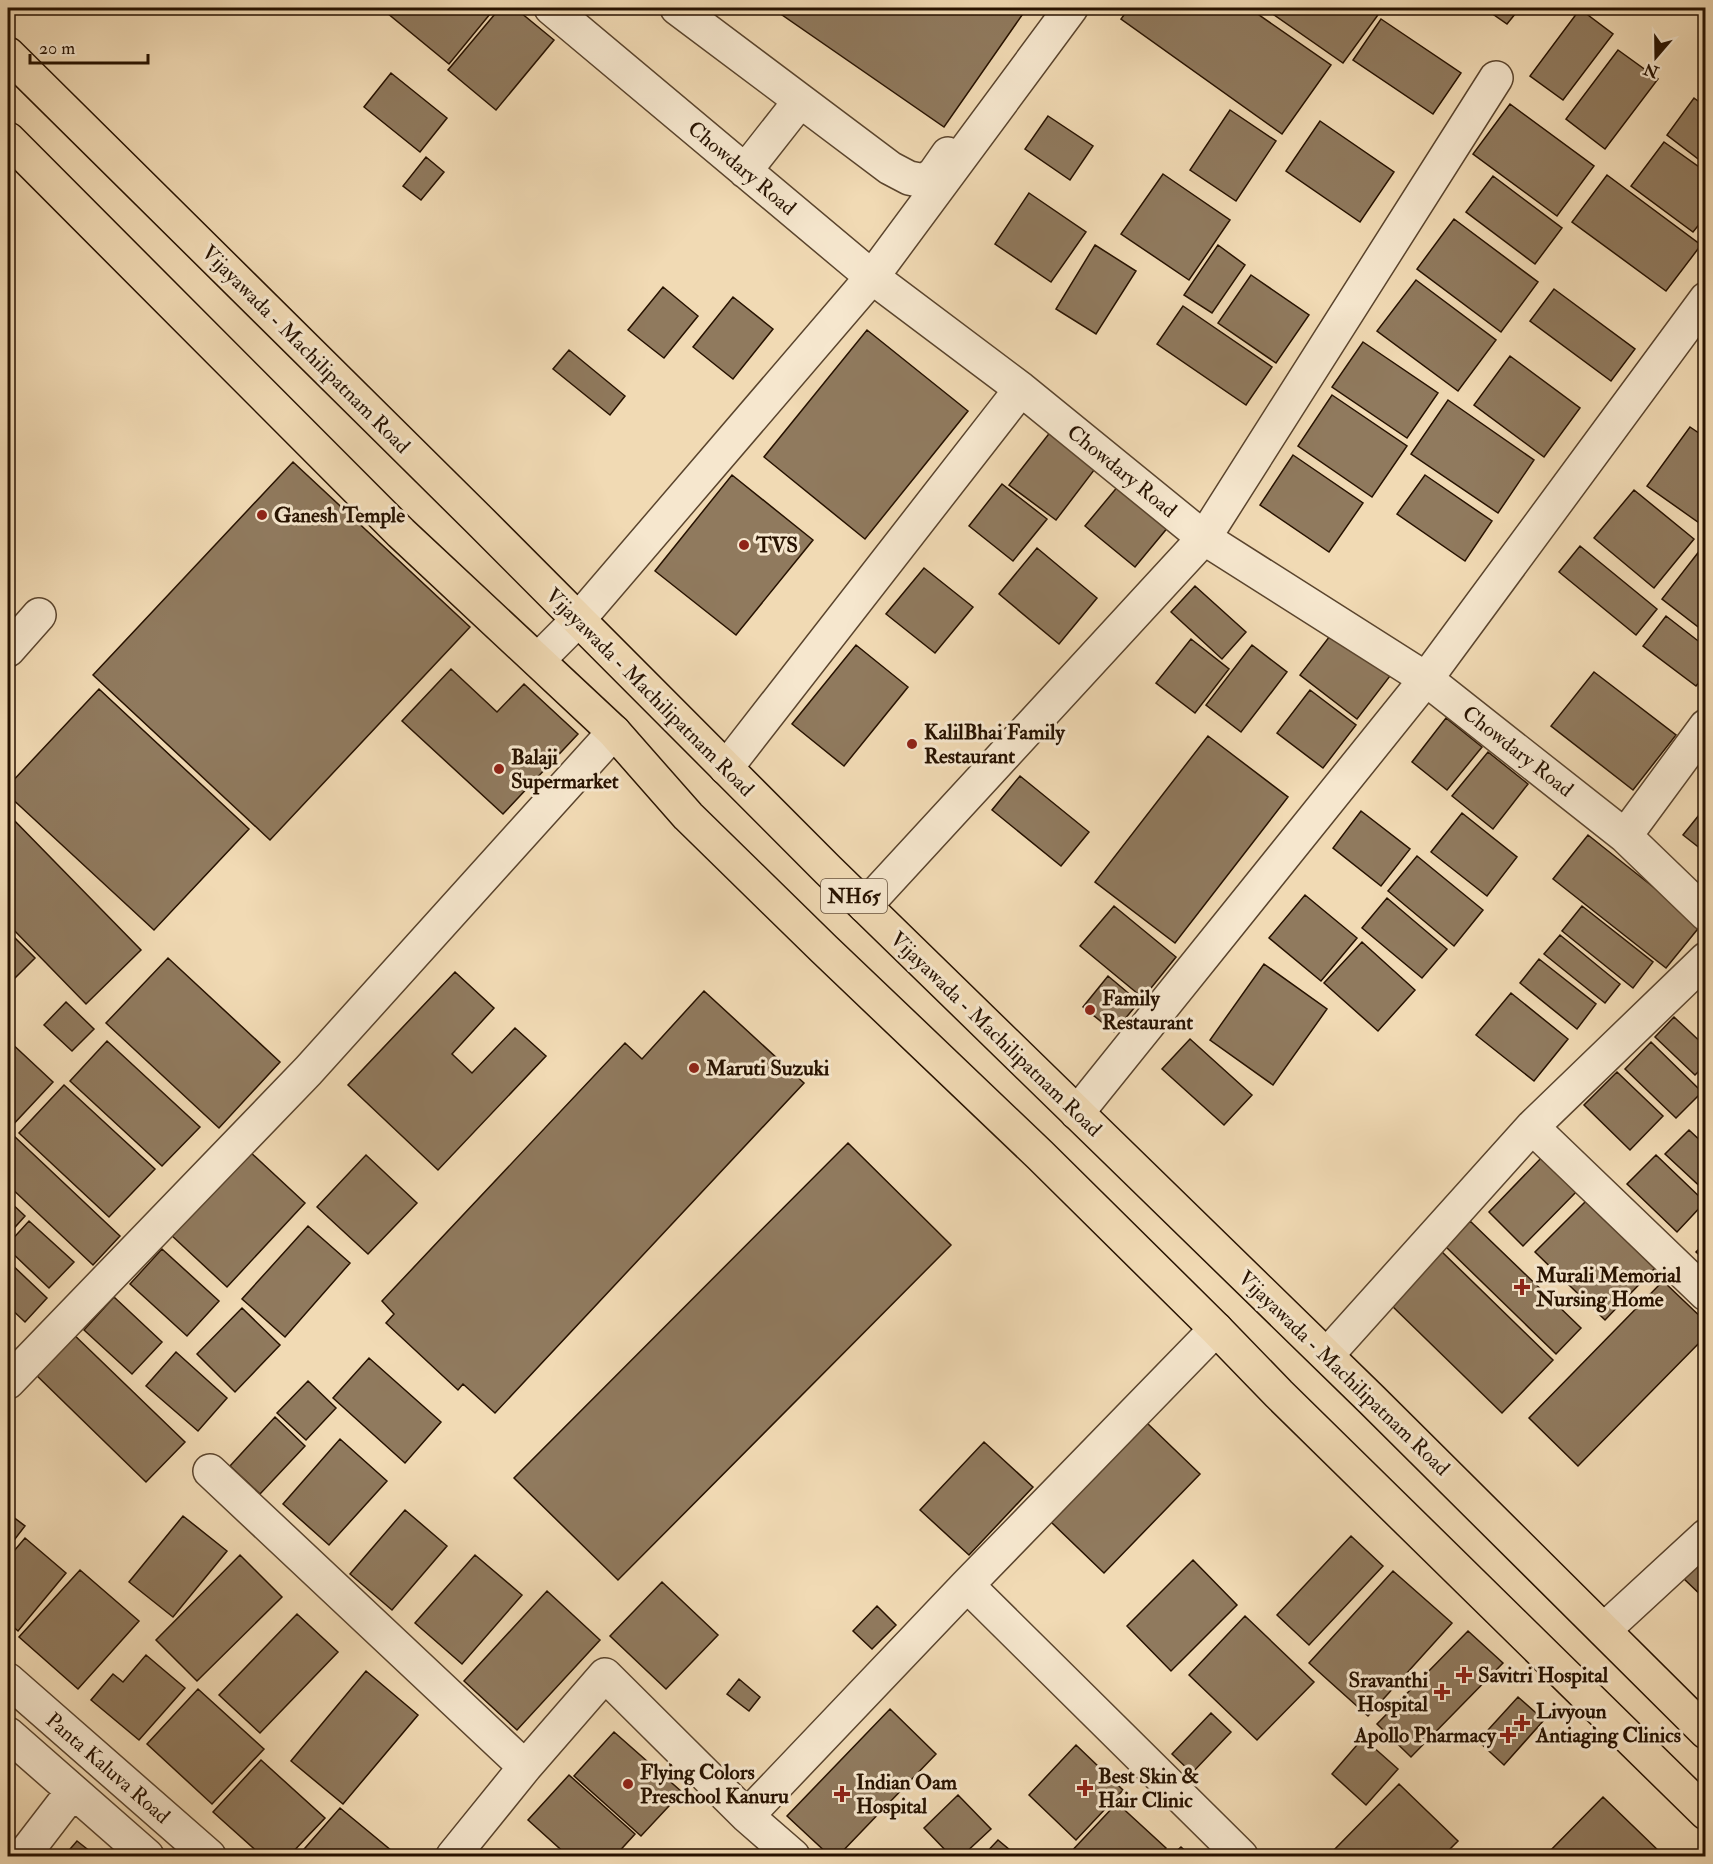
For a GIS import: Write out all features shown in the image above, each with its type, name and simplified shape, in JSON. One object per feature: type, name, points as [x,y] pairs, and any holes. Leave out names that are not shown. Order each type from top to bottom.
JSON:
[{"type":"highway","name":"Vijayawada - Machilipatnam Road","points":[[8,54],[865,906],[1327,1355],[1706,1732]]},
{"type":"highway","name":"NH65","points":[[8,139],[401,533],[614,732],[688,816],[1040,1155],[1279,1394],[1706,1813]]},
{"type":"street","points":[[677,8],[890,168],[909,178],[924,181],[934,174],[1047,8]]},
{"type":"street","points":[[538,660],[578,620],[872,277],[1071,8]]},
{"type":"street","name":"Chowdary Road","points":[[562,11],[745,171],[872,277],[1021,389],[1204,538],[1426,679],[1625,836],[1706,914]]},
{"type":"street","points":[[865,906],[1204,538],[1496,78]]},
{"type":"street","points":[[745,171],[800,101]]},
{"type":"street","points":[[1077,1113],[1426,679],[1706,299]]},
{"type":"street","points":[[726,768],[1021,389]]},
{"type":"street","points":[[8,650],[39,615]]},
{"type":"street","points":[[1625,836],[1706,726]]},
{"type":"street","points":[[8,1382],[308,1071],[614,732]]},
{"type":"street","points":[[1327,1355],[1532,1127],[1706,959]]},
{"type":"street","points":[[1532,1127],[1706,1294]]},
{"type":"street","points":[[747,1816],[1216,1329]]},
{"type":"street","points":[[210,1471],[525,1767]]},
{"type":"street","points":[[1604,1630],[1706,1536]]},
{"type":"street","points":[[967,1585],[1240,1857]]},
{"type":"street","points":[[453,1857],[525,1767],[605,1675],[747,1816],[793,1857]]},
{"type":"street","name":"Panta Kaluva Road","points":[[8,1680],[209,1857]]},
{"type":"street","name":"Panta Kaluva Road","points":[[8,1734],[147,1857]]},
{"type":"street","points":[[23,1857],[73,1791]]},
{"type":"building","points":[[381,8],[495,8],[449,64]]},
{"type":"building","points":[[500,8],[515,8],[554,40],[496,110],[448,70]]},
{"type":"building","points":[[772,8],[1027,8],[944,127]]},
{"type":"building","points":[[1129,8],[1249,8],[1331,65],[1282,134],[1121,19]]},
{"type":"building","points":[[1264,8],[1383,8],[1343,63]]},
{"type":"building","points":[[1484,8],[1520,8],[1507,24]]},
{"type":"building","points":[[1580,9],[1613,34],[1563,100],[1530,76]]},
{"type":"building","points":[[1381,19],[1461,73],[1433,114],[1353,60]]},
{"type":"building","points":[[1618,50],[1658,79],[1605,149],[1566,119]]},
{"type":"building","points":[[391,73],[447,118],[420,152],[364,107]]},
{"type":"building","points":[[1694,98],[1706,107],[1706,165],[1667,135]]},
{"type":"building","points":[[1510,104],[1594,166],[1557,216],[1473,154]]},
{"type":"building","points":[[1230,110],[1276,141],[1236,201],[1190,170]]},
{"type":"building","points":[[1048,116],[1093,146],[1070,180],[1025,149]]},
{"type":"building","points":[[1320,121],[1394,172],[1360,222],[1286,171]]},
{"type":"building","points":[[1664,142],[1706,172],[1706,216],[1693,232],[1631,186]]},
{"type":"building","points":[[426,157],[444,172],[421,200],[403,186]]},
{"type":"building","points":[[1163,174],[1230,220],[1189,280],[1121,234]]},
{"type":"building","points":[[1607,175],[1701,245],[1666,291],[1572,222]]},
{"type":"building","points":[[1493,176],[1562,228],[1535,264],[1466,212]]},
{"type":"building","points":[[1029,193],[1086,232],[1051,282],[995,244]]},
{"type":"building","points":[[1454,219],[1538,282],[1501,332],[1417,269]]},
{"type":"building","points":[[1095,245],[1136,271],[1096,334],[1056,309]]},
{"type":"building","points":[[1218,245],[1245,265],[1212,313],[1184,295]]},
{"type":"building","points":[[1251,275],[1309,315],[1276,363],[1218,323]]},
{"type":"building","points":[[1416,280],[1496,340],[1458,391],[1377,331]]},
{"type":"building","points":[[663,287],[698,316],[664,358],[628,330]]},
{"type":"building","points":[[1554,289],[1635,349],[1611,381],[1530,321]]},
{"type":"building","points":[[733,297],[773,329],[733,379],[693,347]]},
{"type":"building","points":[[1183,306],[1272,367],[1246,405],[1157,344]]},
{"type":"building","points":[[867,330],[968,411],[865,539],[764,457]]},
{"type":"building","points":[[1363,342],[1438,393],[1407,438],[1332,387]]},
{"type":"building","points":[[569,350],[625,396],[610,415],[553,369]]},
{"type":"building","points":[[1510,356],[1580,408],[1544,457],[1474,405]]},
{"type":"building","points":[[1332,395],[1407,446],[1372,497],[1298,446]]},
{"type":"building","points":[[1448,400],[1534,460],[1498,513],[1411,454]]},
{"type":"building","points":[[1055,426],[1101,461],[1056,520],[1009,485]]},
{"type":"building","points":[[1690,427],[1706,438],[1706,519],[1702,525],[1647,486]]},
{"type":"building","points":[[1293,455],[1363,503],[1329,552],[1260,505]]},
{"type":"building","points":[[293,462],[470,627],[270,840],[93,675]]},
{"type":"building","points":[[732,475],[813,540],[736,635],[655,571]]},
{"type":"building","points":[[1425,475],[1492,521],[1465,561],[1397,514]]},
{"type":"building","points":[[1002,484],[1047,519],[1013,561],[969,526]]},
{"type":"building","points":[[1119,485],[1169,526],[1135,567],[1085,526]]},
{"type":"building","points":[[1634,490],[1694,539],[1654,588],[1594,538]]},
{"type":"building","points":[[1704,545],[1706,546],[1706,633],[1662,599]]},
{"type":"building","points":[[1580,546],[1657,609],[1636,635],[1559,572]]},
{"type":"building","points":[[1037,548],[1097,598],[1059,644],[999,594]]},
{"type":"building","points":[[924,568],[973,607],[935,653],[886,614]]},
{"type":"building","points":[[1195,586],[1246,632],[1222,659],[1171,612]]},
{"type":"building","points":[[1666,616],[1706,647],[1706,674],[1696,686],[1643,646]]},
{"type":"building","points":[[1333,632],[1390,676],[1357,719],[1300,675]]},
{"type":"building","points":[[1191,639],[1229,669],[1195,713],[1156,683]]},
{"type":"building","points":[[856,645],[908,687],[844,766],[792,724]]},
{"type":"building","points":[[1252,645],[1287,672],[1241,732],[1206,705]]},
{"type":"building","points":[[451,669],[497,712],[524,684],[578,734],[503,814],[402,721]]},
{"type":"building","points":[[1594,672],[1676,735],[1633,790],[1551,726]]},
{"type":"building","points":[[99,689],[249,829],[154,930],[8,795],[8,786]]},
{"type":"building","points":[[1310,690],[1356,725],[1323,768],[1277,733]]},
{"type":"building","points":[[1446,718],[1482,747],[1447,790],[1412,762]]},
{"type":"building","points":[[1208,736],[1288,797],[1175,943],[1095,882]]},
{"type":"building","points":[[1488,752],[1528,784],[1493,829],[1452,796]]},
{"type":"building","points":[[1020,776],[1089,832],[1061,866],[992,810]]},
{"type":"building","points":[[1703,810],[1706,812],[1706,853],[1683,835]]},
{"type":"building","points":[[1361,811],[1410,849],[1381,886],[1333,848]]},
{"type":"building","points":[[1462,813],[1517,857],[1487,896],[1431,852]]},
{"type":"building","points":[[8,814],[141,950],[86,1004],[8,924]]},
{"type":"building","points":[[1588,835],[1701,925],[1666,968],[1553,879]]},
{"type":"building","points":[[1417,856],[1483,910],[1454,946],[1388,891]]},
{"type":"building","points":[[1305,895],[1357,938],[1321,981],[1269,938]]},
{"type":"building","points":[[1387,898],[1447,949],[1422,978],[1362,928]]},
{"type":"building","points":[[1114,906],[1176,957],[1143,998],[1080,946]]},
{"type":"building","points":[[1582,906],[1653,962],[1633,988],[1562,931]]},
{"type":"building","points":[[8,931],[35,958],[8,985]]},
{"type":"building","points":[[1560,935],[1620,984],[1605,1003],[1544,954]]},
{"type":"building","points":[[1362,942],[1415,990],[1378,1031],[1324,983]]},
{"type":"building","points":[[168,958],[280,1062],[219,1128],[106,1023]]},
{"type":"building","points":[[1539,959],[1596,1004],[1577,1029],[1520,983]]},
{"type":"building","points":[[1264,964],[1327,1009],[1273,1085],[1210,1040]]},
{"type":"building","points":[[455,972],[494,1008],[452,1054],[472,1073],[515,1028],[546,1056],[438,1170],[348,1085]]},
{"type":"building","points":[[1108,976],[1139,1002],[1114,1032],[1083,1007]]},
{"type":"building","points":[[704,991],[804,1083],[495,1413],[463,1384],[458,1390],[386,1323],[394,1314],[382,1301],[625,1043],[642,1059]]},
{"type":"building","points":[[1511,993],[1568,1039],[1534,1081],[1476,1035]]},
{"type":"building","points":[[1706,993],[1706,1005],[1699,999]]},
{"type":"building","points":[[66,1002],[94,1029],[72,1051],[44,1025]]},
{"type":"building","points":[[1674,1017],[1706,1047],[1706,1064],[1695,1075],[1655,1037]]},
{"type":"building","points":[[1190,1039],[1252,1095],[1224,1125],[1162,1069]]},
{"type":"building","points":[[8,1040],[53,1082],[8,1130]]},
{"type":"building","points":[[107,1041],[200,1127],[162,1166],[70,1081]]},
{"type":"building","points":[[1651,1042],[1702,1092],[1676,1118],[1625,1069]]},
{"type":"building","points":[[1617,1072],[1663,1116],[1630,1150],[1584,1105]]},
{"type":"building","points":[[64,1085],[155,1169],[109,1217],[19,1133]]},
{"type":"building","points":[[1689,1130],[1706,1146],[1706,1192],[1665,1154]]},
{"type":"building","points":[[13,1135],[120,1236],[93,1265],[8,1185],[8,1140]]},
{"type":"building","points":[[848,1143],[951,1245],[618,1580],[514,1478]]},
{"type":"building","points":[[248,1150],[305,1203],[227,1287],[170,1234]]},
{"type":"building","points":[[366,1155],[417,1203],[368,1254],[317,1207]]},
{"type":"building","points":[[1544,1155],[1579,1189],[1523,1246],[1489,1212]]},
{"type":"building","points":[[1656,1155],[1705,1202],[1677,1232],[1627,1184]]},
{"type":"building","points":[[8,1200],[25,1216],[8,1235]]},
{"type":"building","points":[[1586,1201],[1655,1268],[1605,1320],[1535,1252]]},
{"type":"building","points":[[29,1221],[74,1262],[49,1288],[8,1249],[8,1244]]},
{"type":"building","points":[[1470,1221],[1581,1328],[1556,1354],[1446,1247]]},
{"type":"building","points":[[308,1226],[350,1263],[285,1337],[242,1299]]},
{"type":"building","points":[[1706,1242],[1706,1261],[1696,1252]]},
{"type":"building","points":[[162,1249],[219,1301],[187,1336],[130,1284]]},
{"type":"building","points":[[1439,1249],[1553,1360],[1502,1413],[1388,1302]]},
{"type":"building","points":[[8,1261],[47,1298],[25,1322],[8,1306]]},
{"type":"building","points":[[1663,1281],[1706,1322],[1706,1336],[1578,1466],[1529,1418]]},
{"type":"building","points":[[114,1297],[162,1342],[132,1374],[84,1330]]},
{"type":"building","points":[[242,1308],[280,1345],[235,1392],[197,1354]]},
{"type":"building","points":[[69,1330],[185,1442],[146,1482],[30,1369]]},
{"type":"building","points":[[176,1352],[227,1398],[198,1431],[146,1386]]},
{"type":"building","points":[[369,1358],[441,1422],[405,1463],[333,1398]]},
{"type":"building","points":[[308,1381],[336,1408],[306,1440],[277,1413]]},
{"type":"building","points":[[275,1417],[305,1446],[260,1494],[230,1466]]},
{"type":"building","points":[[1147,1423],[1200,1474],[1104,1573],[1051,1522]]},
{"type":"building","points":[[340,1439],[387,1481],[329,1545],[283,1504]]},
{"type":"building","points":[[984,1442],[1033,1487],[969,1555],[920,1510]]},
{"type":"building","points":[[405,1510],[447,1546],[392,1610],[350,1574]]},
{"type":"building","points":[[8,1513],[25,1526],[8,1548]]},
{"type":"building","points":[[183,1516],[227,1551],[173,1617],[129,1582]]},
{"type":"building","points":[[1351,1536],[1383,1566],[1309,1645],[1277,1615]]},
{"type":"building","points":[[25,1538],[66,1573],[18,1631],[8,1622],[8,1558]]},
{"type":"building","points":[[1706,1554],[1706,1600],[1682,1577]]},
{"type":"building","points":[[240,1555],[282,1597],[197,1681],[156,1640]]},
{"type":"building","points":[[475,1555],[522,1595],[462,1664],[415,1623]]},
{"type":"building","points":[[1193,1560],[1237,1605],[1171,1671],[1127,1626]]},
{"type":"building","points":[[80,1570],[139,1621],[78,1689],[19,1637]]},
{"type":"building","points":[[1393,1571],[1452,1623],[1368,1716],[1309,1663]]},
{"type":"building","points":[[662,1582],[718,1635],[666,1689],[610,1636]]},
{"type":"building","points":[[547,1591],[600,1640],[517,1730],[464,1681]]},
{"type":"building","points":[[877,1606],[896,1625],[872,1649],[853,1631]]},
{"type":"building","points":[[297,1614],[338,1652],[260,1733],[219,1695]]},
{"type":"building","points":[[1245,1616],[1314,1682],[1257,1740],[1189,1675]]},
{"type":"building","points":[[1468,1631],[1503,1663],[1411,1757],[1377,1724]]},
{"type":"building","points":[[146,1655],[185,1688],[139,1740],[91,1700],[113,1674],[123,1682]]},
{"type":"building","points":[[366,1671],[418,1715],[343,1804],[291,1761]]},
{"type":"building","points":[[739,1679],[760,1697],[749,1711],[727,1694]]},
{"type":"building","points":[[198,1689],[264,1749],[212,1804],[147,1744]]},
{"type":"building","points":[[1518,1697],[1544,1720],[1504,1765],[1478,1741]]},
{"type":"building","points":[[890,1709],[936,1754],[838,1856],[830,1856],[787,1816]]},
{"type":"building","points":[[1211,1713],[1231,1732],[1192,1773],[1172,1754]]},
{"type":"building","name":"Flying Colors Preschool Kanuru","points":[[614,1732],[682,1792],[641,1836],[574,1776]]},
{"type":"building","points":[[1363,1738],[1398,1769],[1366,1805],[1332,1774]]},
{"type":"building","points":[[1076,1745],[1123,1790],[1076,1840],[1029,1795]]},
{"type":"building","points":[[261,1760],[325,1818],[289,1856],[262,1856],[213,1812]]},
{"type":"building","points":[[569,1775],[635,1834],[615,1856],[568,1856],[528,1820]]},
{"type":"building","points":[[1399,1784],[1458,1841],[1443,1856],[1328,1856]]},
{"type":"building","points":[[958,1795],[991,1829],[962,1856],[951,1856],[924,1828]]},
{"type":"building","points":[[1603,1797],[1664,1856],[1545,1856]]},
{"type":"building","points":[[1117,1803],[1166,1848],[1158,1856],[1067,1856]]},
{"type":"building","points":[[340,1808],[398,1856],[298,1856]]},
{"type":"building","points":[[998,1840],[1017,1856],[983,1856]]},
{"type":"building","points":[[77,1841],[96,1856],[64,1856]]},
{"type":"building","points":[[1181,1847],[1191,1856],[1171,1856]]},
{"type":"place","name":"Ganesh Temple","points":[[262,515]]},
{"type":"place","name":"TVS","points":[[744,545]]},
{"type":"place","name":"KalilBhai Family Restaurant","points":[[912,744]]},
{"type":"place","name":"Balaji Supermarket","points":[[499,769]]},
{"type":"place","name":"Family Restaurant","points":[[1090,1010]]},
{"type":"place","name":"Maruti Suzuki","points":[[694,1068]]},
{"type":"place","name":"Murali Memorial Nursing Home","points":[[1522,1287]]},
{"type":"place","name":"Savitri Hospital","points":[[1464,1675]]},
{"type":"place","name":"Sravanthi Hospital","points":[[1442,1692]]},
{"type":"place","name":"Livyoun Antiaging Clinics","points":[[1522,1723]]},
{"type":"place","name":"Apollo Pharmacy","points":[[1508,1735]]},
{"type":"place","name":"Flying Colors Preschool Kanuru","points":[[628,1784]]},
{"type":"place","name":"Best Skin & Hair Clinic","points":[[1085,1788]]},
{"type":"place","name":"Indian Oam Hospital","points":[[842,1794]]}]
